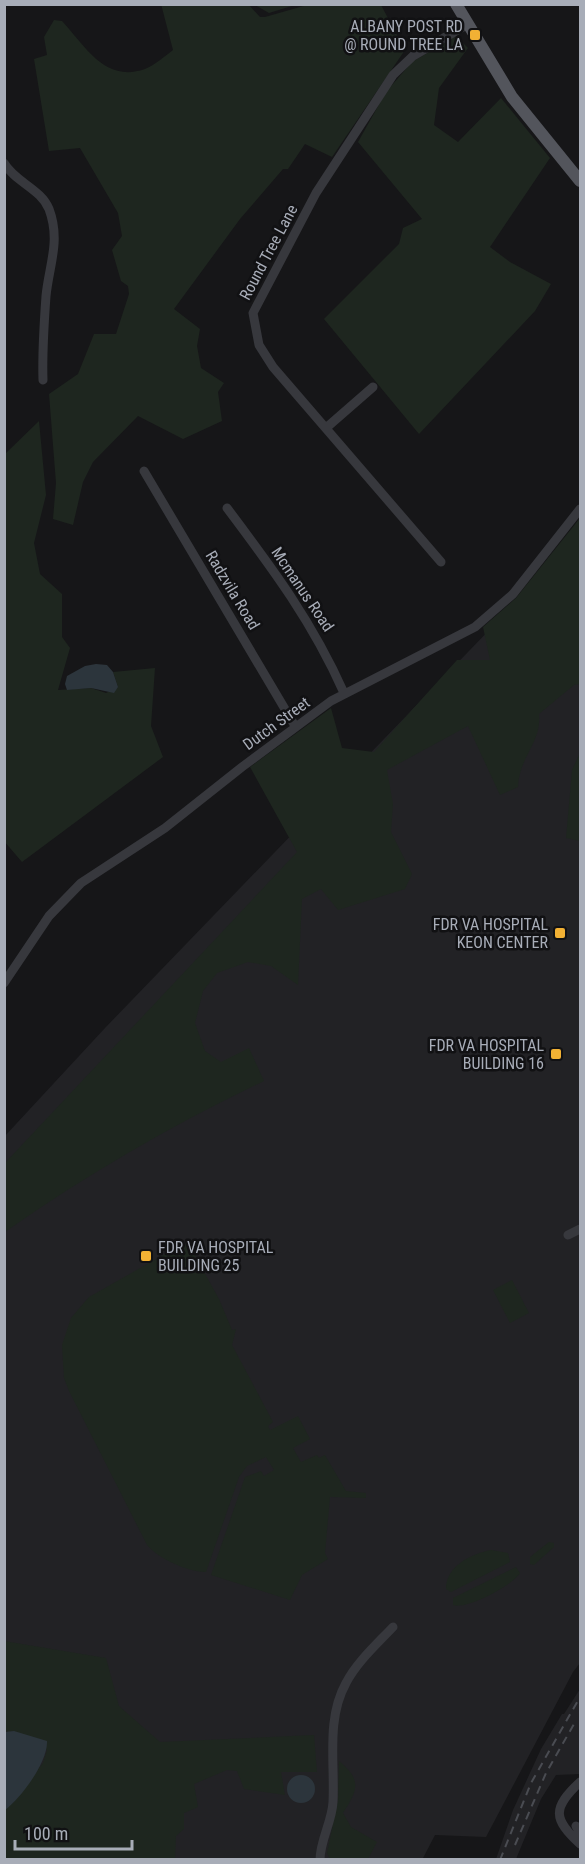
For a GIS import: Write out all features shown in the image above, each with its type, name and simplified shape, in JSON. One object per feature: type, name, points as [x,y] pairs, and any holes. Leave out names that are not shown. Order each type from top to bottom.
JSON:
[{"type":"main road","points":[[456,4],[512,97],[580,181]]},
{"type":"street","name":"Round Tree Lane","points":[[441,562],[273,367],[259,345],[254,322],[257,302],[316,193],[393,75],[413,56],[468,24]]},
{"type":"street","points":[[4,163],[9,171],[37,192],[49,207],[55,230],[54,265],[47,293],[43,380]]},
{"type":"street","points":[[326,428],[373,387]]},
{"type":"street","name":"Radzvila Road","points":[[144,471],[295,726]]},
{"type":"street","name":"Mcmanus Road","points":[[227,508],[279,576],[323,646],[344,693]]},
{"type":"street","name":"Dutch Street","points":[[4,983],[49,916],[69,893],[165,828],[295,726],[344,693],[448,643],[490,616],[513,594],[580,509]]},
{"type":"street","points":[[568,1235],[580,1229]]},
{"type":"street","points":[[320,1860],[333,1804],[333,1746],[338,1704],[345,1684],[360,1662],[393,1627]]},
{"type":"street","points":[[580,1782],[563,1800],[558,1814],[562,1827],[580,1844]]},
{"type":"shaded area","points":[[161,4],[249,5],[260,17],[307,5],[381,5],[405,50],[332,157],[305,144],[288,169],[283,169],[240,219],[174,309],[200,329],[197,346],[201,368],[224,383],[218,392],[222,421],[183,439],[138,416],[93,462],[83,482],[73,525],[53,519],[56,483],[49,394],[78,374],[94,334],[116,334],[129,294],[128,286],[121,281],[112,250],[122,236],[118,213],[80,148],[49,151],[34,59],[47,55],[44,37],[54,20],[62,21],[88,51],[107,67],[131,72],[145,69],[173,50]]},
{"type":"shaded area","points":[[255,5],[295,5],[269,13]]},
{"type":"shaded area","points":[[456,36],[468,48],[439,88],[434,125],[458,142],[501,98],[550,158],[490,247],[510,262],[551,284],[535,311],[419,434],[324,319],[399,244],[403,228],[422,219],[358,142],[386,92],[412,62]]},
{"type":"shaded area","points":[[39,421],[46,495],[34,543],[40,574],[62,594],[62,637],[70,648],[58,690],[91,688],[106,693],[118,687],[113,672],[155,668],[151,726],[163,757],[22,862],[4,841],[4,455]]},
{"type":"shaded area","points":[[580,518],[580,684],[574,685],[539,714],[537,733],[522,767],[518,787],[500,795],[468,726],[387,770],[393,804],[391,832],[412,874],[405,889],[338,910],[321,889],[302,899],[298,985],[271,966],[248,962],[217,973],[203,991],[195,1023],[205,1051],[221,1062],[249,1048],[264,1081],[131,1151],[67,1190],[5,1232],[5,1163],[297,852],[250,767],[331,708],[342,748],[374,752],[457,660],[490,660],[483,627],[516,598]]},
{"type":"shaded area","points":[[580,523],[580,1663],[573,1672],[486,1837],[435,1835],[422,1860],[5,1859],[4,1137],[105,1028],[496,623]]},
{"type":"shaded area","points":[[107,665],[113,672],[118,687],[114,693],[91,688],[67,690],[65,684],[67,676],[85,666]]},
{"type":"shaded area","points":[[580,753],[580,841],[566,838],[572,770]]},
{"type":"shaded area","points":[[181,1245],[189,1245],[219,1299],[232,1330],[236,1329],[232,1345],[273,1422],[268,1426],[270,1430],[298,1416],[310,1439],[293,1448],[301,1462],[317,1455],[319,1458],[325,1455],[346,1491],[366,1493],[366,1498],[330,1497],[325,1553],[328,1559],[302,1575],[290,1600],[211,1575],[245,1477],[261,1471],[264,1476],[274,1470],[266,1457],[247,1466],[239,1477],[206,1572],[183,1567],[166,1560],[147,1545],[64,1378],[62,1345],[71,1318],[89,1297]]},
{"type":"shaded area","points":[[512,1280],[529,1313],[510,1323],[493,1290]]},
{"type":"shaded area","points":[[549,1542],[554,1543],[554,1547],[534,1565],[530,1564],[530,1557]]},
{"type":"shaded area","points":[[491,1550],[508,1553],[510,1562],[451,1592],[446,1589],[450,1574],[461,1562]]},
{"type":"shaded area","points":[[516,1567],[520,1573],[509,1584],[479,1600],[460,1606],[453,1605],[453,1598]]},
{"type":"shaded area","points":[[4,1641],[106,1658],[119,1706],[160,1742],[314,1735],[317,1772],[281,1772],[285,1795],[244,1789],[237,1771],[227,1770],[194,1784],[198,1807],[184,1813],[184,1829],[176,1836],[175,1859],[5,1859],[5,1810],[43,1763],[47,1750],[14,1731],[5,1732]]},
{"type":"shaded area","points":[[580,1689],[580,1774],[556,1775],[541,1799],[516,1859],[496,1859],[513,1810],[541,1749]]},
{"type":"shaded area","points":[[14,1731],[47,1741],[46,1750],[32,1779],[5,1810],[5,1732]]},
{"type":"shaded area","points":[[339,1761],[351,1774],[355,1786],[352,1798],[343,1813],[351,1827],[377,1842],[368,1859],[330,1859],[327,1853],[338,1800]]},
{"type":"shaded area","points":[[301,1775],[311,1779],[315,1789],[311,1799],[301,1803],[291,1799],[287,1789],[291,1779]]},
{"type":"railway","points":[[500,1860],[531,1783],[580,1697]]},
{"type":"railway","points":[[515,1845],[546,1773],[574,1724]]},
{"type":"place","name":"ALBANY POST RD @ ROUND TREE LA","points":[[475,35]]},
{"type":"place","name":"FDR VA HOSPITAL KEON CENTER","points":[[560,933]]},
{"type":"place","name":"FDR VA HOSPITAL BUILDING 16","points":[[556,1054]]},
{"type":"place","name":"FDR VA HOSPITAL BUILDING 25","points":[[146,1256]]}]
